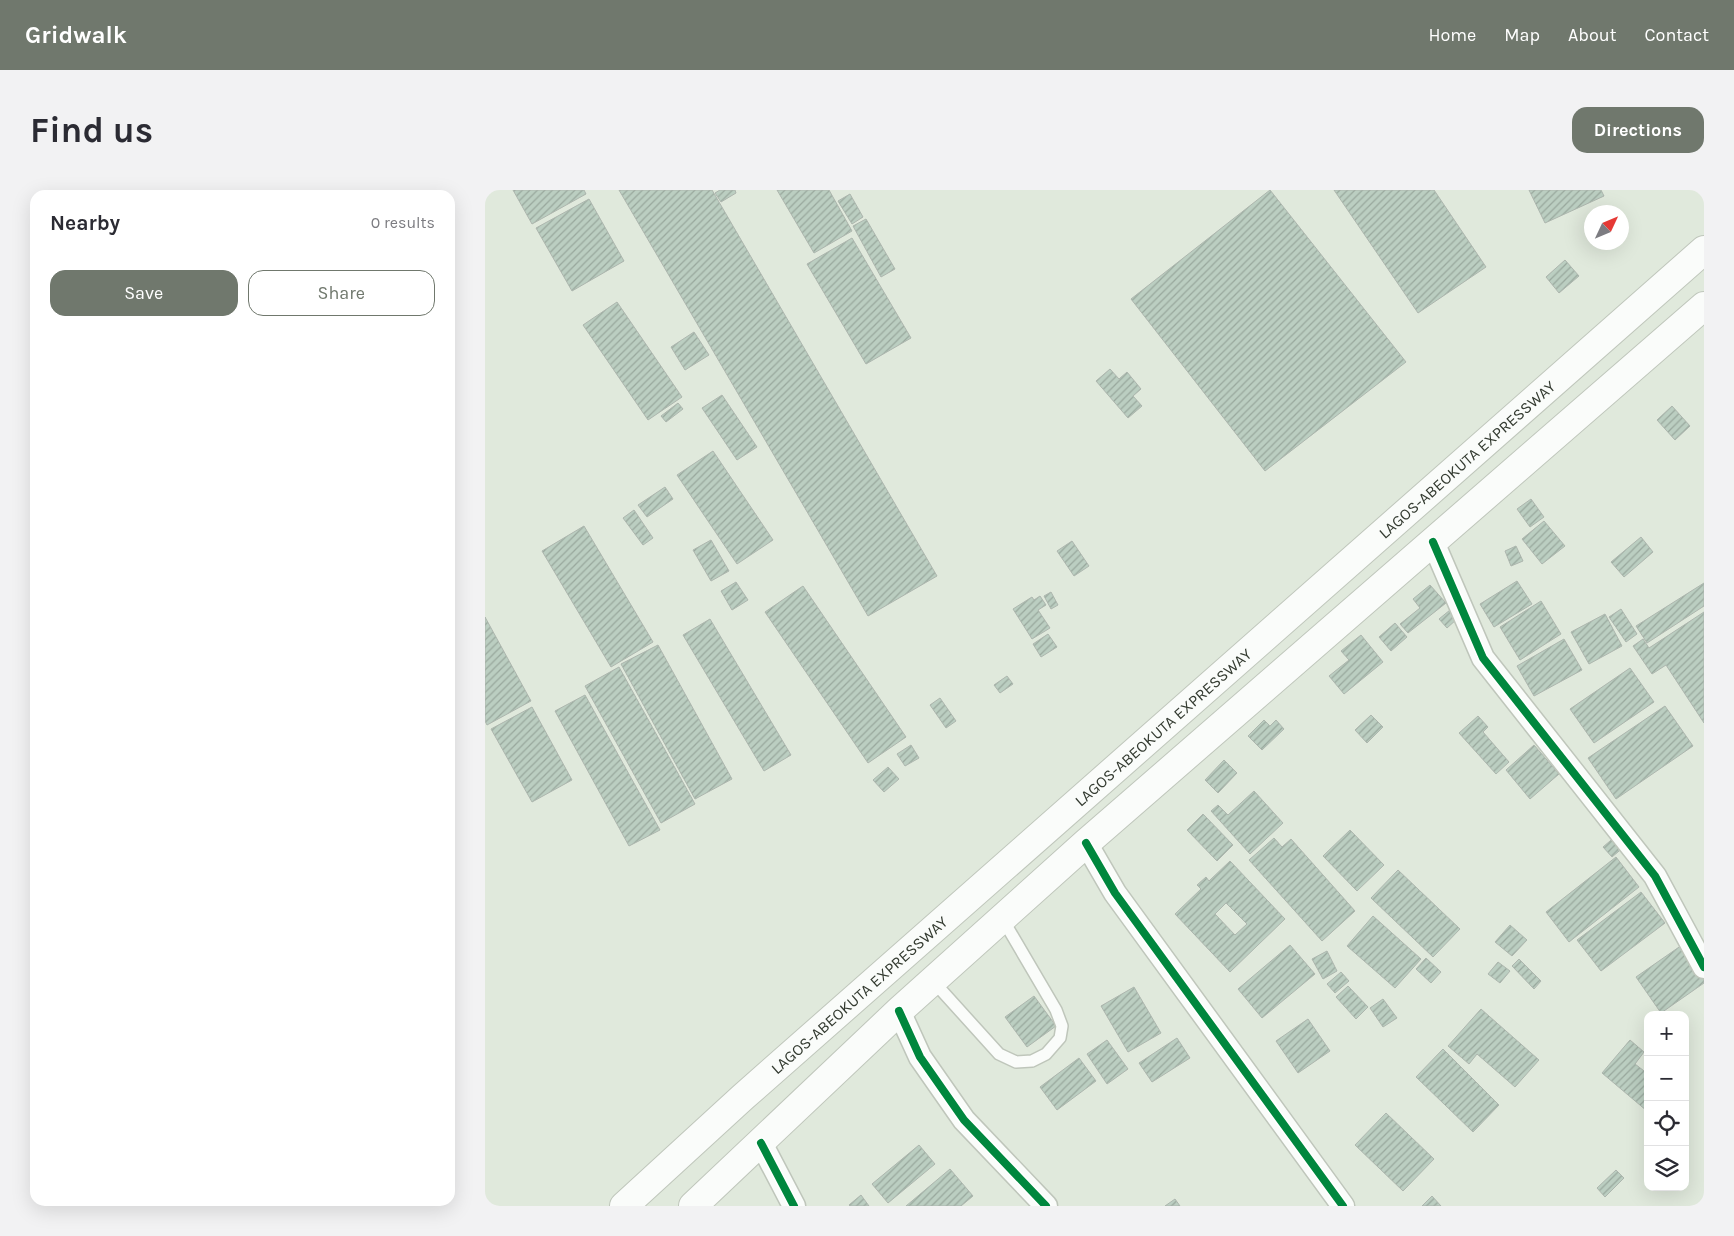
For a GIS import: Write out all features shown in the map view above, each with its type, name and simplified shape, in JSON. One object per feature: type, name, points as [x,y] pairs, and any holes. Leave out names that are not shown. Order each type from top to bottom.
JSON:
[{"type":"highway","name":"LAGOS-ABEOKUTA EXPRESSWAY","points":[[624,1206],[743,1097],[1704,250]]},
{"type":"highway","points":[[693,1206],[899,1011],[1002,918],[1704,306]]},
{"type":"street","points":[[1433,542],[1483,658],[1655,876],[1704,967]]},
{"type":"street","points":[[1086,844],[1115,893],[1343,1206]]},
{"type":"street","points":[[899,1011],[920,1057],[964,1120],[1046,1206]]},
{"type":"street","points":[[761,1143],[794,1206]]},
{"type":"lane","points":[[933,980],[999,1054],[1017,1062],[1033,1060],[1046,1054],[1060,1038],[1062,1026],[1056,1010],[1002,918]]},
{"type":"building","points":[[513,190],[584,190],[586,194],[532,224]]},
{"type":"building","points":[[619,190],[712,190],[937,576],[868,616]]},
{"type":"building","points":[[720,190],[735,190],[736,193],[721,202],[715,193]]},
{"type":"building","points":[[777,190],[829,190],[852,231],[814,253]]},
{"type":"building","points":[[1270,190],[1406,362],[1265,471],[1131,299]]},
{"type":"building","points":[[1334,190],[1434,190],[1486,267],[1418,313]]},
{"type":"building","points":[[1529,190],[1601,190],[1604,196],[1545,223]]},
{"type":"building","points":[[850,194],[863,217],[852,224],[838,201]]},
{"type":"building","points":[[589,199],[624,261],[572,291],[536,228]]},
{"type":"building","points":[[866,219],[895,269],[881,277],[853,226]]},
{"type":"building","points":[[852,238],[911,338],[866,364],[807,264]]},
{"type":"building","points":[[1565,260],[1579,276],[1559,293],[1546,277]]},
{"type":"building","points":[[617,302],[682,397],[648,420],[583,325]]},
{"type":"building","points":[[694,332],[709,355],[685,370],[671,347]]},
{"type":"building","points":[[1110,369],[1119,379],[1127,372],[1141,389],[1133,396],[1142,406],[1128,418],[1096,381]]},
{"type":"building","points":[[722,395],[757,447],[737,460],[702,408]]},
{"type":"building","points":[[678,403],[683,409],[666,422],[661,416]]},
{"type":"building","points":[[1672,406],[1690,426],[1675,440],[1657,420]]},
{"type":"building","points":[[713,451],[773,540],[737,564],[677,475]]},
{"type":"building","points":[[665,487],[673,499],[647,517],[638,505]]},
{"type":"building","points":[[1531,499],[1544,517],[1530,527],[1517,509]]},
{"type":"building","points":[[634,510],[653,538],[643,545],[623,518]]},
{"type":"building","points":[[1544,521],[1565,546],[1542,564],[1522,539]]},
{"type":"building","points":[[584,526],[653,642],[611,667],[542,551]]},
{"type":"building","points":[[1641,537],[1653,552],[1624,577],[1611,562]]},
{"type":"building","points":[[711,540],[729,571],[711,581],[693,550]]},
{"type":"building","points":[[1072,541],[1089,566],[1074,576],[1057,551]]},
{"type":"building","points":[[1516,546],[1523,561],[1511,566],[1505,551]]},
{"type":"building","points":[[1517,581],[1532,604],[1494,627],[1480,604]]},
{"type":"building","points":[[736,582],[748,600],[732,610],[721,591]]},
{"type":"building","points":[[1704,583],[1704,606],[1647,643],[1636,626]]},
{"type":"building","points":[[1430,585],[1446,603],[1408,633],[1400,624],[1420,608],[1413,599]]},
{"type":"building","points":[[803,586],[906,737],[868,763],[765,612]]},
{"type":"building","points":[[1051,592],[1058,605],[1051,609],[1044,596]]},
{"type":"building","points":[[1040,596],[1046,605],[1038,610],[1050,628],[1032,639],[1013,609],[1032,597],[1034,600]]},
{"type":"building","points":[[1541,601],[1561,634],[1520,660],[1500,627]]},
{"type":"building","points":[[1621,609],[1637,634],[1626,642],[1609,617]]},
{"type":"building","points":[[1450,610],[1457,619],[1447,628],[1439,619]]},
{"type":"building","points":[[1704,612],[1704,723],[1666,665],[1652,674],[1633,646],[1643,639],[1649,648]]},
{"type":"building","points":[[1605,614],[1622,646],[1589,664],[1571,632]]},
{"type":"building","points":[[485,617],[531,701],[487,725],[485,721]]},
{"type":"building","points":[[710,619],[791,755],[764,771],[683,635]]},
{"type":"building","points":[[1395,623],[1407,637],[1391,651],[1379,637]]},
{"type":"building","points":[[1048,634],[1057,647],[1041,657],[1033,644]]},
{"type":"building","points":[[1361,635],[1383,662],[1344,694],[1329,676],[1349,660],[1341,651]]},
{"type":"building","points":[[1564,639],[1582,670],[1534,696],[1517,666]]},
{"type":"building","points":[[658,645],[732,779],[695,799],[621,664]]},
{"type":"building","points":[[619,667],[695,804],[661,823],[585,686]]},
{"type":"building","points":[[1630,668],[1654,702],[1594,743],[1570,709]]},
{"type":"building","points":[[1007,676],[1013,684],[1000,693],[994,685]]},
{"type":"building","points":[[585,695],[660,830],[629,846],[555,711]]},
{"type":"building","points":[[940,698],[956,721],[946,728],[930,705]]},
{"type":"building","points":[[1665,706],[1693,746],[1616,799],[1588,758]]},
{"type":"building","points":[[532,707],[572,780],[532,802],[491,729]]},
{"type":"building","points":[[1371,715],[1383,727],[1367,743],[1355,730]]},
{"type":"building","points":[[1478,716],[1488,727],[1483,732],[1509,762],[1496,774],[1459,733]]},
{"type":"building","points":[[1264,720],[1270,726],[1276,720],[1284,729],[1262,750],[1248,736]]},
{"type":"building","points":[[911,745],[919,758],[905,766],[897,754]]},
{"type":"building","points":[[1534,745],[1559,774],[1530,799],[1506,770]]},
{"type":"building","points":[[1224,760],[1237,773],[1218,793],[1205,780]]},
{"type":"building","points":[[888,767],[899,779],[884,792],[873,780]]},
{"type":"building","points":[[1254,791],[1283,823],[1250,854],[1211,811],[1218,805],[1228,815]]},
{"type":"building","points":[[1203,814],[1233,845],[1217,861],[1187,830]]},
{"type":"building","points":[[1350,830],[1384,865],[1357,891],[1323,856]]},
{"type":"building","points":[[1617,835],[1625,846],[1612,857],[1603,847]]},
{"type":"building","points":[[1274,838],[1282,847],[1291,839],[1355,911],[1322,941],[1249,860]]},
{"type":"building","points":[[1616,857],[1639,887],[1569,942],[1546,912]]},
{"type":"building","points":[[1230,861],[1285,919],[1230,972],[1175,914],[1201,889],[1197,885],[1206,877],[1209,881]],"holes":[[[1226,903],[1247,924],[1235,935],[1215,914]]]},
{"type":"building","points":[[1398,870],[1460,929],[1433,957],[1371,898]]},
{"type":"building","points":[[1641,892],[1665,923],[1601,971],[1577,940]]},
{"type":"building","points":[[1373,916],[1421,959],[1395,988],[1347,946]]},
{"type":"building","points":[[1510,925],[1527,940],[1512,956],[1495,942]]},
{"type":"building","points":[[1290,945],[1315,974],[1262,1018],[1238,989]]},
{"type":"building","points":[[1682,945],[1704,977],[1704,983],[1664,1011],[1660,1011],[1636,977]]},
{"type":"building","points":[[1327,951],[1337,971],[1323,979],[1312,959]]},
{"type":"building","points":[[1426,958],[1441,972],[1431,983],[1416,969]]},
{"type":"building","points":[[1519,959],[1541,981],[1534,989],[1512,966]]},
{"type":"building","points":[[1498,962],[1510,971],[1500,983],[1488,974]]},
{"type":"building","points":[[1341,972],[1349,981],[1335,993],[1327,984]]},
{"type":"building","points":[[1348,986],[1368,1007],[1356,1019],[1336,997]]},
{"type":"building","points":[[1134,987],[1161,1033],[1128,1052],[1101,1006]]},
{"type":"building","points":[[1034,996],[1056,1026],[1027,1047],[1005,1017]]},
{"type":"building","points":[[1383,999],[1397,1018],[1383,1027],[1370,1008]]},
{"type":"building","points":[[1481,1009],[1539,1060],[1515,1087],[1477,1054],[1469,1064],[1448,1046]]},
{"type":"building","points":[[1308,1019],[1330,1051],[1298,1073],[1276,1041]]},
{"type":"building","points":[[1177,1038],[1190,1058],[1152,1082],[1139,1063]]},
{"type":"building","points":[[1107,1040],[1128,1069],[1107,1084],[1087,1054]]},
{"type":"building","points":[[1630,1040],[1644,1052],[1635,1064],[1644,1071],[1644,1108],[1602,1073]]},
{"type":"building","points":[[1443,1049],[1499,1105],[1473,1132],[1416,1077]]},
{"type":"building","points":[[1079,1058],[1096,1081],[1057,1110],[1040,1087]]},
{"type":"building","points":[[1386,1113],[1434,1159],[1403,1191],[1355,1145]]},
{"type":"building","points":[[919,1145],[935,1164],[888,1203],[872,1184]]},
{"type":"building","points":[[950,1169],[973,1196],[961,1206],[906,1206]]},
{"type":"building","points":[[1616,1170],[1624,1178],[1605,1197],[1597,1188]]},
{"type":"building","points":[[861,1195],[869,1206],[849,1205]]},
{"type":"building","points":[[1432,1196],[1441,1206],[1422,1206]]},
{"type":"building","points":[[1175,1199],[1180,1206],[1165,1206]]},
{"type":"cycle path","points":[[1433,542],[1483,658],[1655,876],[1704,967]]},
{"type":"cycle path","points":[[1086,843],[1115,893],[1343,1206]]},
{"type":"cycle path","points":[[899,1011],[920,1057],[964,1120],[1046,1206]]},
{"type":"cycle path","points":[[761,1143],[794,1206]]}]
